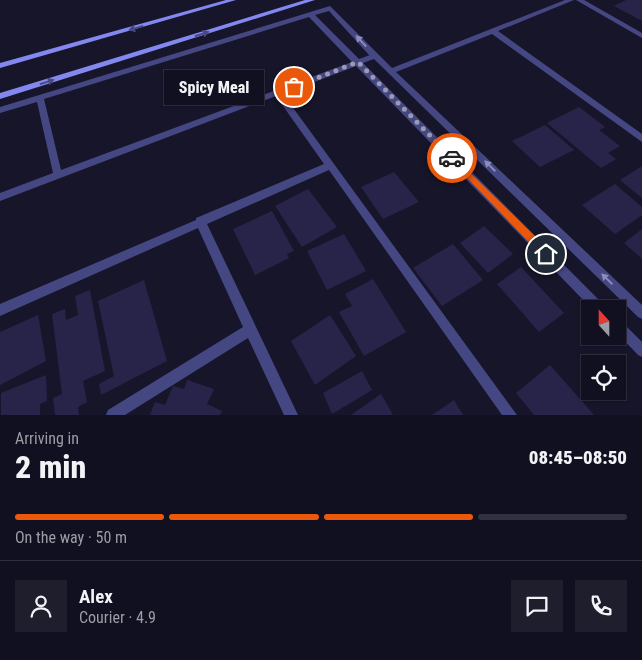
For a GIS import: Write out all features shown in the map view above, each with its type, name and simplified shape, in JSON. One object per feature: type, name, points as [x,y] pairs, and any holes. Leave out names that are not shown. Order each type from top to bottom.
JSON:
[{"type":"main road","points":[[0,66],[233,0]]},
{"type":"main road","points":[[0,96],[312,0]]},
{"type":"street","points":[[391,71],[571,0]]},
{"type":"street","points":[[579,0],[642,36]]},
{"type":"street","points":[[0,110],[330,8],[375,56],[642,313]]},
{"type":"street","points":[[310,14],[591,300]]},
{"type":"street","points":[[493,31],[642,139]]},
{"type":"street","points":[[0,197],[375,56]]},
{"type":"street","points":[[278,93],[510,415]]},
{"type":"street","points":[[40,98],[58,175]]},
{"type":"street","points":[[0,310],[329,166]]},
{"type":"street","points":[[200,221],[291,415]]},
{"type":"street","points":[[113,415],[251,329]]},
{"type":"street","points":[[626,334],[642,351]]},
{"type":"building","points":[[626,0],[642,0],[642,21],[614,6]]},
{"type":"building","points":[[579,107],[605,127],[599,130],[620,146],[608,153],[616,159],[601,168],[547,123]]},
{"type":"building","points":[[545,125],[574,150],[540,167],[512,141]]},
{"type":"building","points":[[642,166],[642,198],[620,180]]},
{"type":"building","points":[[394,172],[419,202],[383,219],[361,187]]},
{"type":"building","points":[[615,184],[642,207],[642,215],[615,234],[582,205]]},
{"type":"building","points":[[308,189],[337,227],[302,247],[275,206]]},
{"type":"building","points":[[272,211],[294,251],[287,254],[289,258],[255,275],[233,229]]},
{"type":"building","points":[[484,226],[513,254],[488,273],[460,243]]},
{"type":"building","points":[[642,229],[642,259],[624,243]]},
{"type":"building","points":[[344,234],[366,271],[327,290],[307,251]]},
{"type":"building","points":[[453,244],[483,280],[442,306],[413,268]]},
{"type":"building","points":[[521,267],[564,313],[539,332],[497,284]]},
{"type":"building","points":[[373,279],[406,332],[364,356],[339,312],[352,306],[345,294]]},
{"type":"building","points":[[144,280],[167,361],[101,395],[99,384],[114,376],[98,301]]},
{"type":"building","points":[[90,290],[105,371],[83,381],[87,402],[78,407],[79,415],[55,415],[53,398],[62,394],[52,314],[65,309],[66,320],[78,315],[75,296]]},
{"type":"building","points":[[38,315],[46,361],[0,385],[0,332]]},
{"type":"building","points":[[330,315],[356,356],[315,385],[291,341]]},
{"type":"building","points":[[550,365],[594,415],[534,415],[516,393]]},
{"type":"building","points":[[362,371],[372,390],[332,414],[323,393]]},
{"type":"building","points":[[46,375],[47,401],[40,404],[40,415],[1,415],[1,393]]},
{"type":"building","points":[[187,380],[214,389],[207,404],[222,411],[220,415],[150,415],[155,402],[165,405],[173,386],[184,389]]},
{"type":"building","points":[[381,394],[393,415],[351,415]]},
{"type":"building","points":[[454,400],[463,415],[432,415]]},
{"type":"way so far","points":[[294,87],[358,62],[452,158]]},
{"type":"place","name":"Spicy Meal","points":[[294,87]]},
{"type":"route","points":[[452,158],[546,254]]}]
